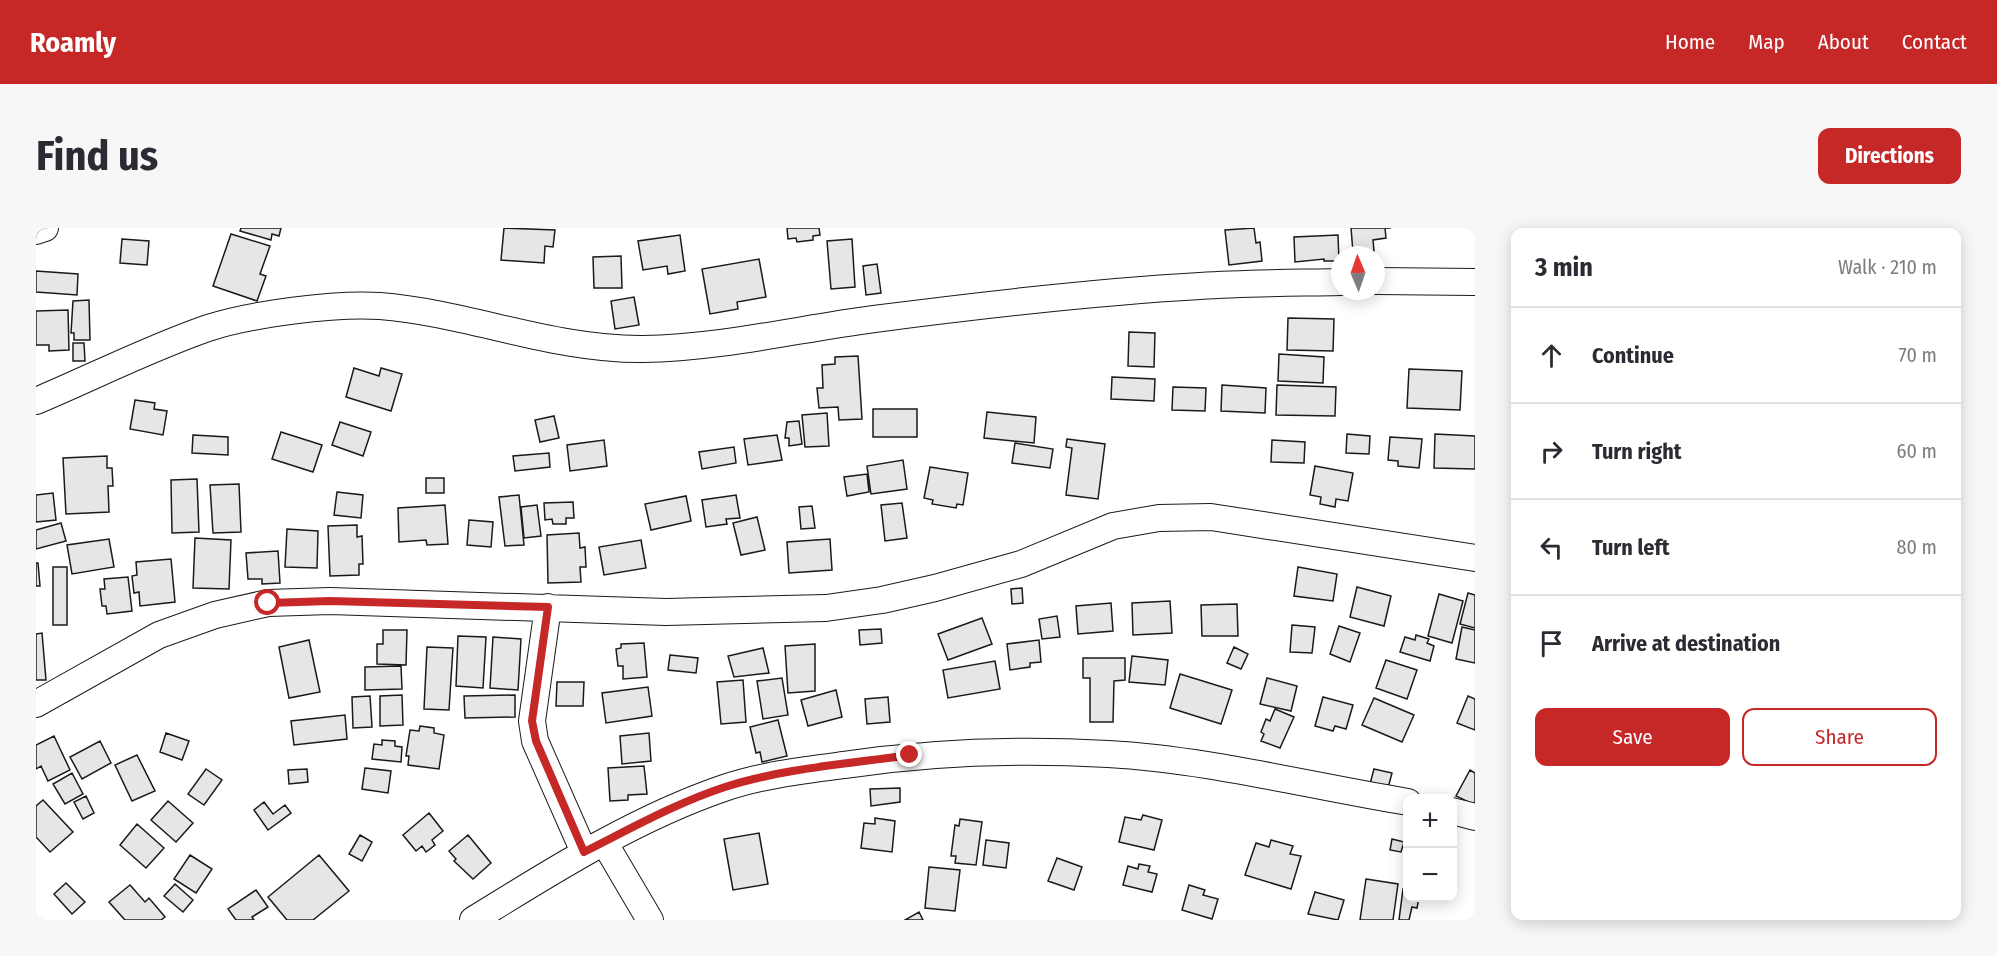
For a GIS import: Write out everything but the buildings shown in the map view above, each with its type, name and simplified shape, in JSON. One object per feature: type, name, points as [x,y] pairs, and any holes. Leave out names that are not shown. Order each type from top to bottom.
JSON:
[{"type":"street","points":[[36,231],[45,228]]},
{"type":"street","points":[[1385,281],[1475,282]]},
{"type":"street","points":[[36,400],[209,328],[252,318],[344,305],[381,306],[430,314],[594,347],[644,349],[711,343],[875,319],[1128,291],[1202,285],[1331,282]]},
{"type":"street","points":[[36,704],[159,635],[215,615],[268,603],[330,601],[666,612],[826,608],[935,588],[1021,564],[1113,526],[1159,518],[1210,517],[1475,558]]},
{"type":"street","points":[[548,607],[532,721],[536,741],[594,847],[650,920]]},
{"type":"street","points":[[473,920],[594,847],[652,817],[726,787],[798,771],[910,755],[1003,752],[1109,754],[1228,770],[1403,801]]},
{"type":"street","points":[[1457,812],[1475,817]]},
{"type":"route","points":[[268,603],[330,601],[548,607],[532,721],[536,741],[584,852],[652,817],[726,787],[798,771],[910,755]]}]
